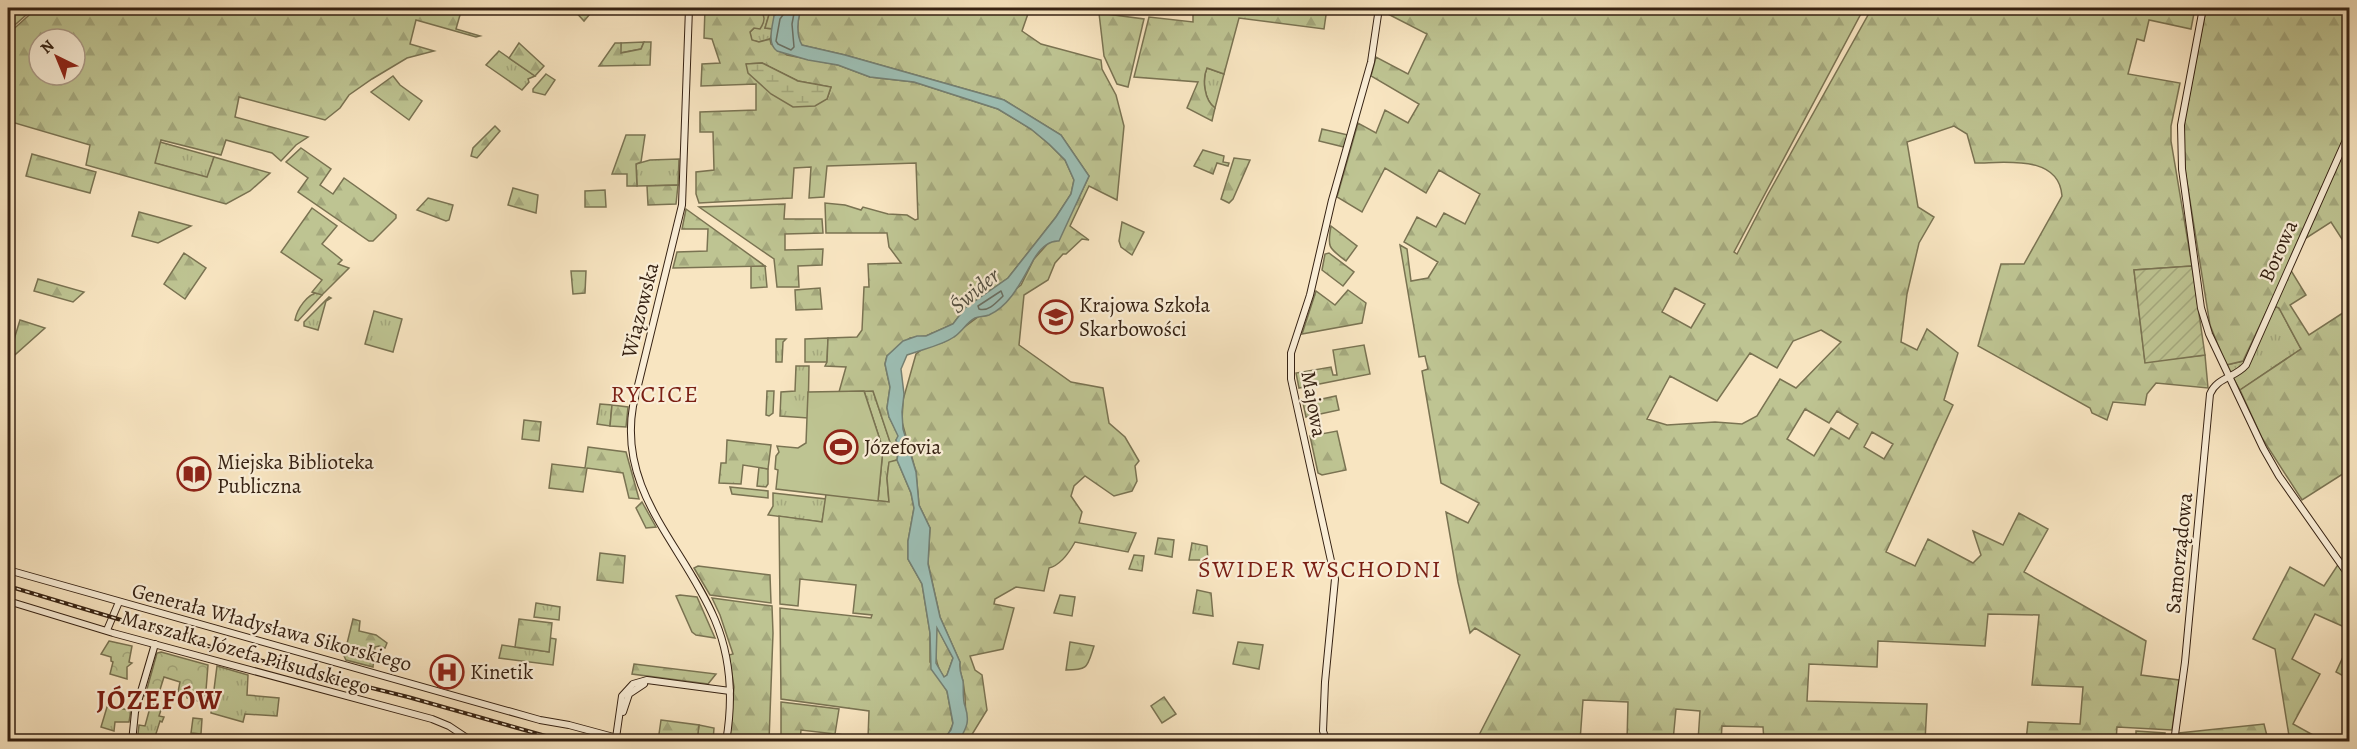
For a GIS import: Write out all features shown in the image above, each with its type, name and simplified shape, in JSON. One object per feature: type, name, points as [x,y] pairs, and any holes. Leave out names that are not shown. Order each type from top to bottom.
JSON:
[{"type":"main road","name":"Wiązowska","points":[[689,8],[682,205],[633,406],[631,439],[635,469],[648,502],[715,620],[727,660],[730,691],[726,741]]},
{"type":"main road","name":"Majowa","points":[[1327,741],[1323,731],[1325,682],[1335,579],[1291,379],[1291,353],[1310,295],[1332,200],[1371,62],[1379,8]]},
{"type":"main road","points":[[2203,8],[2181,125],[2182,169],[2201,308],[2209,334],[2228,376],[2279,476],[2349,577]]},
{"type":"main road","name":"Borowa","points":[[2228,376],[2240,371],[2246,365],[2349,131]]},
{"type":"main road","name":"Samorządowa","points":[[2174,741],[2195,569],[2210,394],[2218,382],[2228,376]]},
{"type":"main road","name":"Generała Władysława Sikorskiego","points":[[8,570],[563,725],[618,740],[632,741]]},
{"type":"main road","name":"Marszałka Józefa Piłsudskiego","points":[[8,602],[432,719],[449,726],[473,741]]},
{"type":"main road","points":[[107,630],[119,602]]},
{"type":"main road","points":[[132,741],[135,712],[154,644]]},
{"type":"main road","points":[[618,740],[619,707],[624,694],[636,683],[647,680],[730,691]]},
{"type":"green space","points":[[8,8],[34,8],[8,31]]},
{"type":"green space","points":[[37,8],[462,8],[456,29],[480,36],[476,37],[416,20],[410,44],[434,51],[407,58],[372,79],[349,95],[340,108],[325,120],[239,97],[235,117],[308,137],[296,145],[281,161],[272,153],[226,140],[221,155],[161,140],[155,163],[207,177],[214,157],[270,173],[250,191],[226,204],[86,165],[90,145],[8,121],[8,34]]},
{"type":"green space","points":[[572,8],[595,8],[584,21]]},
{"type":"green space","points":[[705,8],[759,8],[764,21],[760,29],[754,28],[750,32],[752,40],[759,42],[770,39],[771,44],[787,55],[838,65],[870,77],[914,82],[998,109],[1031,129],[1065,160],[1074,180],[1071,194],[1056,217],[1008,278],[965,308],[953,324],[926,336],[910,338],[887,356],[885,364],[890,387],[887,408],[899,436],[896,440],[899,448],[898,454],[894,454],[873,391],[839,392],[846,367],[825,366],[828,338],[857,337],[862,330],[864,287],[869,287],[868,264],[901,263],[889,247],[887,233],[826,233],[825,203],[845,205],[861,210],[863,207],[918,219],[916,163],[827,166],[824,197],[809,198],[811,167],[794,168],[792,198],[699,203],[696,194],[696,172],[714,170],[713,132],[700,132],[700,112],[756,110],[756,84],[701,86],[702,64],[720,63],[712,39],[704,38]],"holes":[[[762,63],[798,81],[831,87],[827,99],[746,64]]]},
{"type":"green space","points":[[759,8],[771,8],[765,28],[774,29],[770,39],[759,42],[751,40],[750,32],[754,28]]},
{"type":"green space","points":[[771,8],[783,8],[774,16],[774,29],[765,28]]},
{"type":"green space","points":[[802,8],[1030,8],[1022,31],[1041,44],[1101,60],[1102,69],[1116,95],[1124,126],[1117,200],[1089,186],[1070,226],[1089,240],[1082,239],[1066,254],[1063,254],[1055,263],[1048,280],[1024,295],[1019,345],[1071,382],[1103,388],[1109,423],[1125,437],[1139,461],[1135,466],[1137,481],[1132,491],[1114,496],[1085,476],[1074,486],[1071,496],[1082,512],[1079,523],[1136,533],[1128,552],[1075,542],[1061,561],[1049,568],[1044,591],[1016,587],[995,599],[994,604],[1014,608],[1003,649],[970,656],[975,670],[982,675],[987,710],[968,741],[959,741],[964,728],[966,712],[960,662],[940,617],[928,563],[930,528],[919,505],[916,472],[902,422],[903,400],[916,354],[924,348],[944,342],[1021,285],[1034,259],[1051,240],[1076,204],[1089,176],[1061,135],[1004,100],[845,55],[801,45],[798,26]]},
{"type":"green space","points":[[1193,8],[1327,8],[1324,29],[1239,18],[1224,74],[1207,68],[1205,73],[1206,95],[1215,108],[1212,121],[1187,108],[1198,82],[1134,77],[1149,17],[1193,22]]},
{"type":"green space","points":[[1384,8],[1864,8],[1734,252],[1737,254],[1872,8],[2195,8],[2191,29],[2149,20],[2144,41],[2137,39],[2128,74],[2180,83],[2171,126],[2171,141],[2192,266],[2134,270],[2145,362],[2205,355],[2208,388],[2156,383],[2147,394],[2145,405],[2113,402],[2107,420],[2092,413],[2090,408],[1978,346],[2001,264],[2024,264],[2062,196],[2059,183],[2051,173],[2029,164],[1975,163],[1967,134],[1954,126],[1907,142],[1918,207],[1934,217],[1919,243],[1907,294],[1901,342],[1917,350],[1927,329],[1958,353],[1944,400],[1953,405],[1886,552],[1915,566],[1928,539],[1973,563],[1981,555],[1973,531],[2003,545],[2019,513],[2048,529],[2024,572],[2146,641],[2141,675],[2179,680],[2172,730],[2117,727],[2116,741],[2026,741],[2028,722],[2080,724],[2083,687],[2032,685],[2039,615],[1988,614],[1985,646],[1878,641],[1877,667],[1809,664],[1807,701],[1927,704],[1925,741],[1764,741],[1763,727],[1722,726],[1721,741],[1698,741],[1700,711],[1676,709],[1673,741],[1627,741],[1628,702],[1583,700],[1580,741],[1476,741],[1520,655],[1475,628],[1470,633],[1458,582],[1446,512],[1468,523],[1479,503],[1441,483],[1422,371],[1428,369],[1425,356],[1419,357],[1400,245],[1407,249],[1411,281],[1428,278],[1438,262],[1404,242],[1417,217],[1436,227],[1444,213],[1465,224],[1480,194],[1439,170],[1426,193],[1385,168],[1362,212],[1337,197],[1358,123],[1376,133],[1385,110],[1408,123],[1419,104],[1371,76],[1376,57],[1408,74],[1427,34],[1384,12]],"holes":[[[1675,288],[1705,304],[1691,328],[1662,312]],[[1821,330],[1841,342],[1796,388],[1780,379],[1757,416],[1742,424],[1715,422],[1667,425],[1647,419],[1670,376],[1717,401],[1750,353],[1777,368],[1793,341]],[[1805,409],[1829,423],[1837,411],[1858,424],[1849,439],[1831,428],[1814,456],[1787,439]],[[1872,432],[1893,444],[1884,459],[1864,447]]]},
{"type":"green space","points":[[2206,8],[2349,8],[2349,250],[2331,222],[2303,240],[2290,269],[2306,295],[2290,305],[2309,335],[2349,309],[2349,470],[2302,500],[2262,438],[2240,390],[2301,349],[2279,308],[2270,304],[2243,361],[2226,365],[2210,325],[2185,170],[2183,128]]},
{"type":"green space","points":[[1099,13],[1144,19],[1128,87],[1117,84],[1104,56]]},
{"type":"green space","points":[[644,42],[641,49],[620,53],[621,43]]},
{"type":"green space","points":[[644,42],[651,42],[650,65],[599,66],[615,43],[621,43],[621,53],[641,49]]},
{"type":"green space","points":[[519,43],[544,66],[535,76],[509,58]]},
{"type":"green space","points":[[499,51],[535,76],[528,79],[529,82],[522,90],[486,65]]},
{"type":"green space","points":[[762,63],[798,81],[831,87],[827,99],[815,106],[793,107],[771,94],[748,73],[746,64]]},
{"type":"green space","points":[[1207,68],[1224,74],[1215,108],[1208,100],[1205,90]]},
{"type":"green space","points":[[546,74],[555,80],[545,95],[533,92],[533,89]]},
{"type":"green space","points":[[393,76],[400,85],[422,101],[409,120],[371,92]]},
{"type":"green space","points":[[495,126],[500,131],[477,158],[471,156],[473,148]]},
{"type":"green space","points":[[1322,129],[1348,135],[1344,147],[1319,141]]},
{"type":"green space","points":[[626,135],[645,135],[641,162],[636,164],[637,186],[627,186],[627,174],[612,174]]},
{"type":"green space","points":[[160,142],[214,157],[208,178],[154,163]]},
{"type":"green space","points":[[301,148],[331,169],[320,185],[333,194],[344,178],[396,215],[396,218],[373,241],[369,241],[298,192],[308,178],[286,162]]},
{"type":"green space","points":[[1203,150],[1224,156],[1223,162],[1229,163],[1228,166],[1217,163],[1213,174],[1194,166]]},
{"type":"green space","points":[[32,154],[96,172],[90,193],[26,176]]},
{"type":"green space","points":[[1234,158],[1250,160],[1233,199],[1229,203],[1221,199]]},
{"type":"green space","points":[[679,159],[678,185],[637,186],[636,164],[650,160]]},
{"type":"green space","points":[[678,185],[676,204],[648,205],[647,186]]},
{"type":"green space","points":[[513,188],[538,195],[536,213],[508,205]]},
{"type":"green space","points":[[605,190],[606,207],[585,207],[585,191]]},
{"type":"green space","points":[[428,198],[453,205],[449,220],[446,221],[417,210]]},
{"type":"green space","points":[[785,204],[784,219],[822,219],[823,233],[785,234],[785,250],[823,249],[822,265],[798,266],[799,287],[777,287],[774,259],[699,207]]},
{"type":"green space","points":[[312,208],[337,226],[322,244],[342,260],[338,264],[349,268],[322,295],[312,292],[322,280],[281,252]]},
{"type":"green space","points":[[686,209],[765,266],[673,268],[677,252],[707,251],[708,229],[682,229]]},
{"type":"green space","points":[[139,212],[191,226],[158,243],[132,236]]},
{"type":"green space","points":[[1122,222],[1144,232],[1132,255],[1121,247],[1119,241]]},
{"type":"green space","points":[[1331,226],[1357,246],[1346,261],[1331,247],[1329,239]]},
{"type":"green space","points":[[184,253],[206,268],[185,299],[164,284]]},
{"type":"green space","points":[[1329,253],[1354,272],[1343,286],[1322,270],[1325,254]]},
{"type":"green space","points":[[751,266],[765,266],[767,287],[751,288]]},
{"type":"green space","points":[[2192,266],[2205,355],[2145,363],[2134,270]]},
{"type":"green space","points":[[571,271],[586,271],[585,293],[573,294]]},
{"type":"green space","points":[[38,279],[84,292],[73,302],[34,291]]},
{"type":"green space","points":[[820,288],[822,309],[796,310],[795,290]]},
{"type":"green space","points":[[1348,290],[1366,303],[1362,323],[1302,334],[1316,291],[1335,305]]},
{"type":"green space","points":[[319,292],[322,295],[298,321],[295,320],[303,303],[310,296]]},
{"type":"green space","points":[[329,297],[331,298],[326,301],[318,330],[304,326],[304,322]]},
{"type":"green space","points":[[2269,304],[2279,308],[2301,349],[2240,390],[2226,365],[2243,361]]},
{"type":"green space","points":[[374,311],[402,319],[393,352],[365,344]]},
{"type":"green space","points":[[20,320],[45,328],[8,361],[8,345],[12,346]]},
{"type":"green space","points":[[828,338],[827,362],[805,362],[805,339]]},
{"type":"green space","points":[[776,339],[786,339],[783,342],[782,362],[776,362]]},
{"type":"green space","points":[[1364,345],[1370,374],[1299,388],[1296,373],[1331,367],[1333,375],[1337,375],[1333,350]]},
{"type":"green space","points":[[796,366],[809,366],[808,418],[780,416],[781,392],[795,391]]},
{"type":"green space","points":[[767,391],[774,391],[773,413],[769,416],[766,415]]},
{"type":"green space","points":[[864,391],[873,391],[894,453],[898,454],[897,460],[889,463],[887,478],[889,502],[878,501],[883,449]]},
{"type":"green space","name":"Józefovia","points":[[864,391],[883,449],[878,501],[776,489],[778,470],[775,469],[776,456],[779,452],[777,446],[798,448],[806,443],[808,392]]},
{"type":"green space","points":[[1336,396],[1339,410],[1306,417],[1303,403]]},
{"type":"green space","points":[[600,404],[612,405],[610,426],[597,424]]},
{"type":"green space","points":[[612,405],[628,407],[626,427],[610,426]]},
{"type":"green space","points":[[524,420],[541,422],[539,441],[522,439]]},
{"type":"green space","points":[[1337,431],[1346,470],[1322,475],[1318,473],[1310,436]]},
{"type":"green space","points":[[727,440],[771,445],[768,469],[743,465],[741,484],[719,483],[721,463],[726,463]]},
{"type":"green space","points":[[588,447],[626,452],[639,499],[629,498],[623,473],[587,468],[583,492],[549,488],[552,464],[585,468]]},
{"type":"green space","points":[[897,460],[911,493],[914,508],[908,541],[908,559],[922,584],[930,633],[930,662],[947,691],[953,724],[947,737],[942,741],[836,741],[837,734],[868,738],[869,711],[781,699],[780,608],[871,618],[872,615],[853,613],[856,585],[800,579],[798,606],[780,604],[779,516],[822,522],[826,494],[889,502],[887,478],[889,462]]},
{"type":"green space","points":[[759,467],[768,469],[766,487],[757,486]]},
{"type":"green space","points":[[730,487],[768,491],[768,498],[732,494]]},
{"type":"green space","points":[[773,493],[826,499],[822,522],[768,515],[773,506]]},
{"type":"green space","points":[[642,502],[656,527],[646,528],[636,508]]},
{"type":"green space","points":[[1158,538],[1174,540],[1172,557],[1155,554]]},
{"type":"green space","points":[[1192,543],[1207,546],[1208,560],[1189,560]]},
{"type":"green space","points":[[600,553],[625,556],[623,583],[597,580]]},
{"type":"green space","points":[[2349,553],[2349,629],[2315,614],[2292,659],[2320,674],[2293,724],[2324,741],[2177,742],[2179,733],[2264,724],[2268,740],[2289,736],[2275,649],[2253,639],[2290,567],[2324,586],[2343,557]]},
{"type":"green space","points":[[1134,555],[1144,556],[1142,571],[1129,569]]},
{"type":"green space","points":[[698,566],[770,575],[771,603],[710,595],[694,568]]},
{"type":"green space","points":[[1197,590],[1211,593],[1213,616],[1193,613]]},
{"type":"green space","points":[[1060,595],[1075,597],[1072,616],[1054,613]]},
{"type":"green space","points":[[676,596],[697,597],[715,638],[696,635],[692,632]]},
{"type":"green space","points":[[712,598],[772,606],[769,741],[729,741],[734,687],[729,655],[733,654]]},
{"type":"green space","points":[[536,603],[560,607],[559,620],[534,617]]},
{"type":"green space","points":[[353,619],[360,621],[359,631],[376,635],[387,643],[385,648],[375,647],[373,667],[346,660],[344,656]]},
{"type":"green space","points":[[519,619],[552,623],[549,652],[515,647]]},
{"type":"green space","points":[[937,627],[953,658],[947,675],[944,677],[940,672],[935,653]]},
{"type":"green space","points":[[550,638],[556,639],[553,665],[499,658],[502,645],[549,652]]},
{"type":"green space","points":[[109,641],[132,646],[129,662],[132,663],[127,667],[127,679],[110,674],[113,662],[111,657],[101,654]]},
{"type":"green space","points":[[1070,642],[1094,646],[1088,663],[1083,668],[1066,670]]},
{"type":"green space","points":[[1238,642],[1263,645],[1259,669],[1233,664]]},
{"type":"green space","points":[[2349,644],[2349,679],[2336,672]]},
{"type":"green space","points":[[161,652],[208,665],[205,703],[187,698],[187,695],[178,692],[180,682],[164,677],[157,699],[145,696],[157,653]]},
{"type":"green space","points":[[634,664],[716,674],[708,684],[632,674]]},
{"type":"green space","points":[[217,666],[248,675],[247,695],[279,698],[277,716],[245,714],[243,722],[211,713]]},
{"type":"green space","points":[[1164,697],[1176,714],[1162,723],[1151,706]]},
{"type":"green space","points":[[781,702],[839,709],[835,734],[801,730],[800,741],[781,741]]},
{"type":"green space","points":[[151,704],[162,707],[159,716],[164,717],[162,722],[160,721],[154,740],[138,734],[139,725],[145,726]]},
{"type":"green space","points":[[107,707],[131,710],[129,722],[115,722],[114,731],[101,727]]},
{"type":"green space","points":[[193,718],[202,719],[201,734],[191,733]]},
{"type":"green space","points":[[661,720],[699,725],[697,741],[658,741]]},
{"type":"green space","points":[[699,725],[714,728],[713,741],[697,741]]},
{"type":"green space","points":[[2136,731],[2165,733],[2164,741],[2136,741]]},
{"type":"water","points":[[783,8],[802,8],[798,26],[802,45],[1004,100],[1061,135],[1089,176],[1059,241],[1045,245],[1038,253],[1008,300],[989,315],[972,320],[949,340],[907,355],[901,369],[904,394],[903,429],[916,472],[919,505],[930,528],[928,564],[940,617],[960,662],[963,681],[967,720],[966,728],[959,741],[942,741],[951,730],[953,723],[947,691],[931,669],[930,633],[922,584],[908,559],[908,541],[914,508],[911,493],[897,460],[899,448],[896,440],[898,436],[887,408],[890,387],[885,364],[887,356],[903,341],[917,336],[926,336],[953,324],[965,308],[1008,278],[1056,217],[1071,194],[1074,180],[1065,160],[1049,144],[1031,129],[998,109],[914,82],[870,77],[838,65],[808,60],[777,51],[771,40],[774,16]],"holes":[[[937,628],[953,658],[947,675],[944,677],[936,663]]]},
{"type":"railway","points":[[8,586],[231,653],[408,697],[567,742]]},
{"type":"place","name":"Krajowa Szkoła Skarbowości","points":[[1056,317]]},
{"type":"place","name":"Józefovia","points":[[841,447]]},
{"type":"place","name":"Miejska Biblioteka Publiczna","points":[[194,474]]},
{"type":"place","name":"Kinetik","points":[[447,672]]},
{"type":"district","name":"RYCICE","points":[[655,394]]},
{"type":"district","name":"ŚWIDER WSCHODNI","points":[[1320,569]]},
{"type":"district","name":"JÓZEFÓW","points":[[160,700]]},
{"type":"water label","name":"Świder","points":[[974,290]]}]
